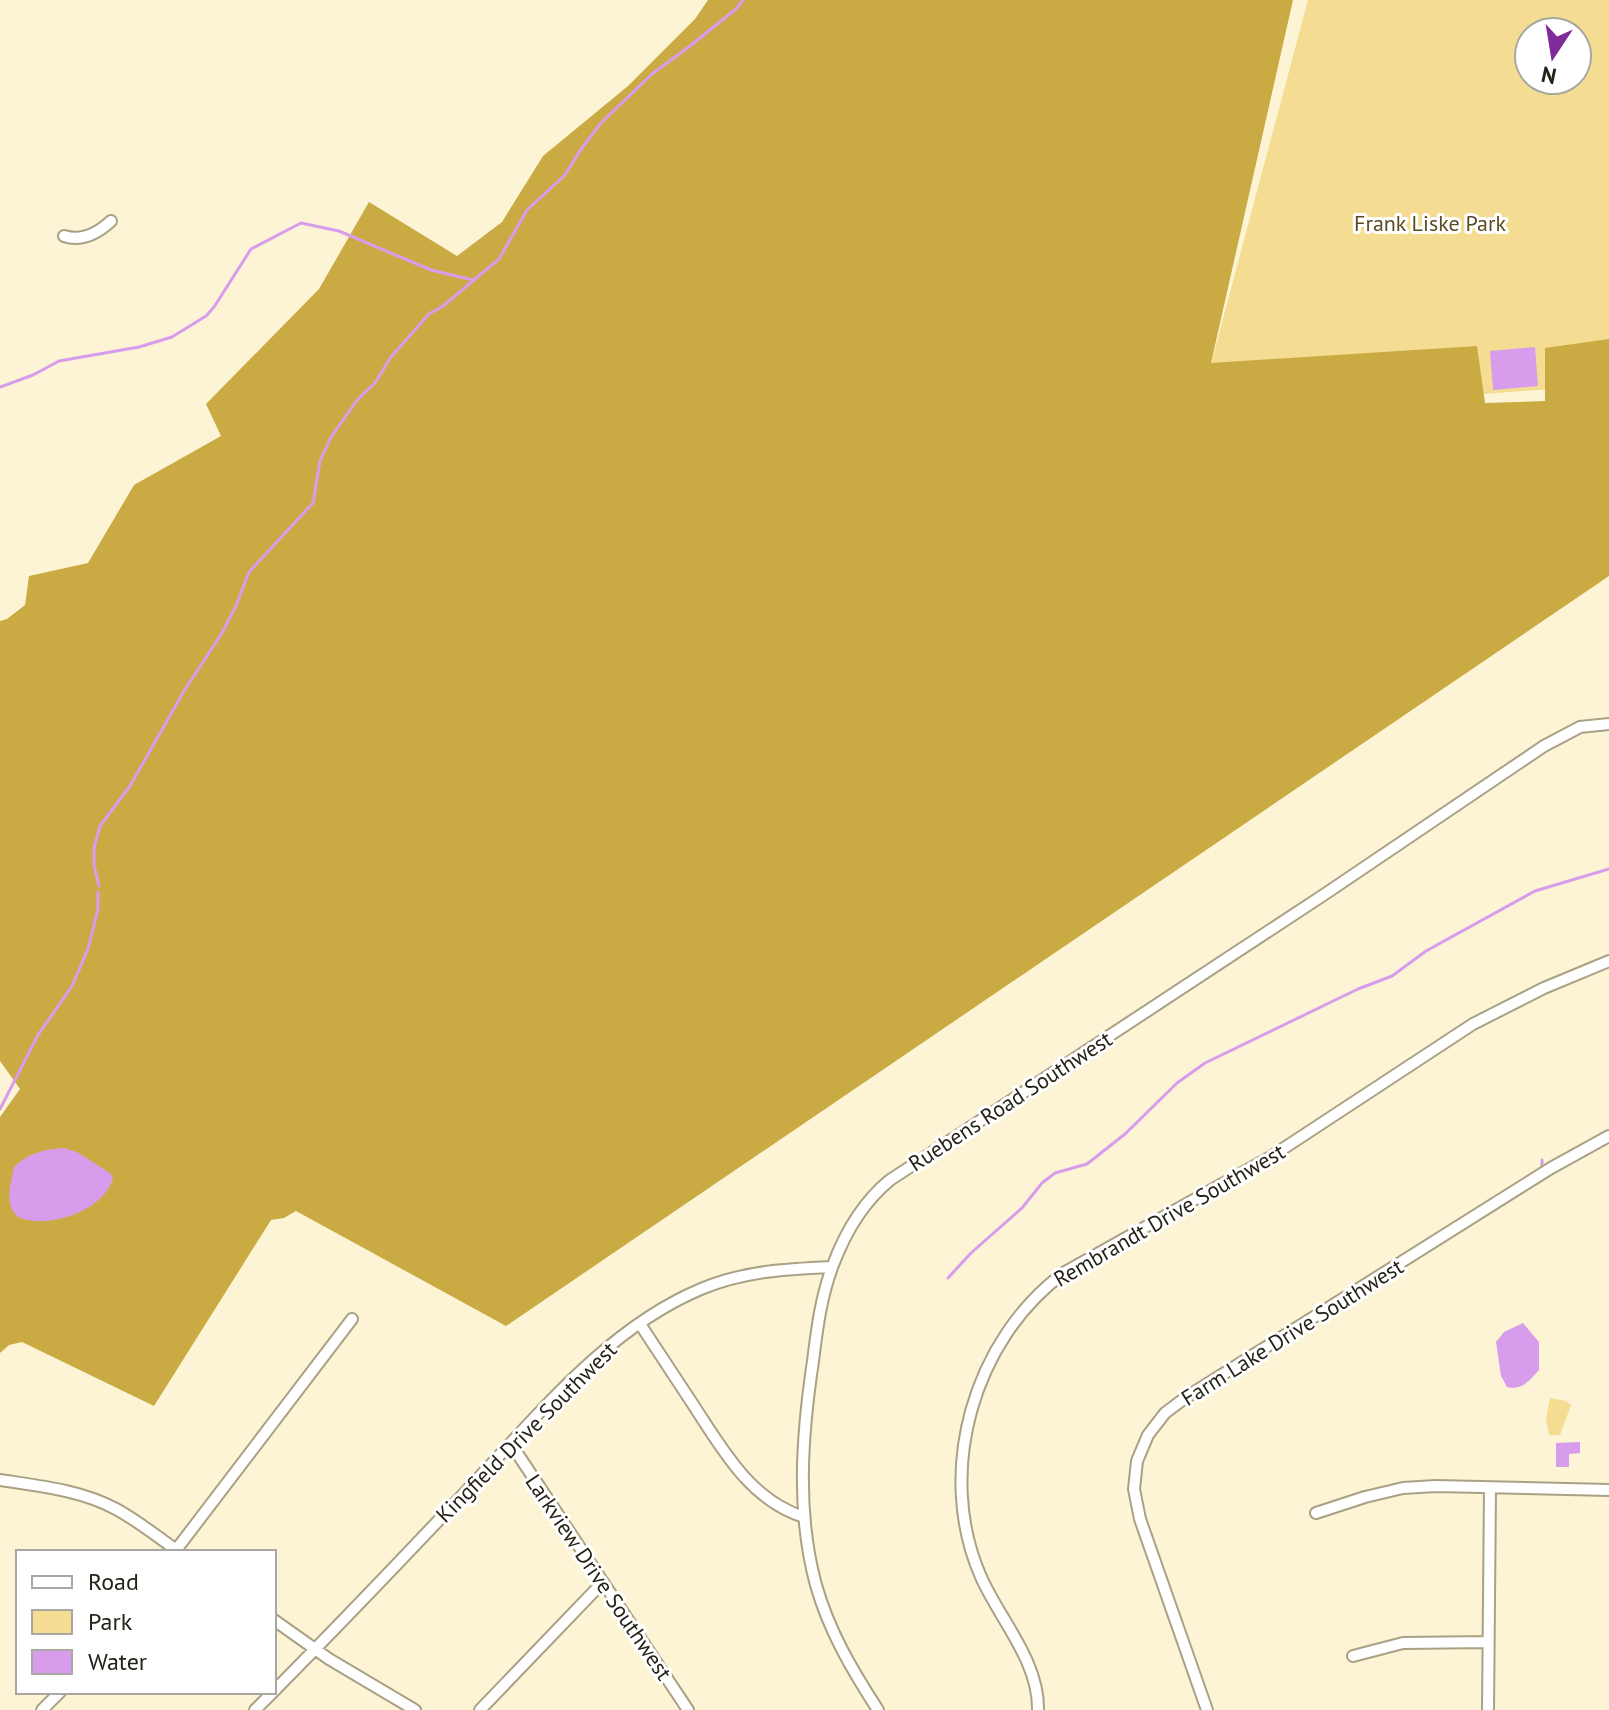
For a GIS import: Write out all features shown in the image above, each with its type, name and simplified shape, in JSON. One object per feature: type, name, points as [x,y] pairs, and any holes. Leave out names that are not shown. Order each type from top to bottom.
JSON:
[{"type":"street","points":[[64,236],[75,239],[87,236],[99,232],[111,221]]},
{"type":"street","name":"Ruebens Road Southwest","points":[[878,1710],[845,1660],[831,1628],[815,1582],[804,1517],[803,1475],[808,1398],[822,1300],[832,1267],[859,1212],[890,1180],[1544,746],[1580,727],[1609,724]]},
{"type":"street","name":"Rembrandt Drive Southwest","points":[[1038,1710],[1037,1688],[1028,1665],[982,1580],[962,1510],[964,1449],[973,1402],[987,1365],[1016,1319],[1040,1292],[1065,1272],[1272,1156],[1473,1024],[1544,988],[1609,961]]},
{"type":"street","name":"Farm Lake Drive Southwest","points":[[1207,1710],[1136,1504],[1137,1461],[1148,1435],[1165,1413],[1185,1398],[1551,1168],[1609,1136]]},
{"type":"street","name":"Kingfield Drive Southwest","points":[[276,1688],[600,1355],[640,1324],[699,1290],[734,1277],[779,1269],[832,1267]]},
{"type":"street","points":[[178,1550],[352,1319]]},
{"type":"street","points":[[640,1324],[743,1476],[771,1501],[804,1517]]},
{"type":"street","name":"Larkview Drive Southwest","points":[[511,1444],[688,1710]]},
{"type":"street","points":[[0,1480],[50,1488],[99,1501],[130,1517],[176,1550]]},
{"type":"street","points":[[1316,1513],[1403,1488],[1609,1490]]},
{"type":"street","points":[[1488,1710],[1490,1489]]},
{"type":"street","points":[[480,1710],[603,1582]]},
{"type":"street","points":[[276,1621],[415,1710]]},
{"type":"street","points":[[1353,1656],[1416,1641],[1488,1642]]},
{"type":"street","points":[[42,1710],[58,1694]]},
{"type":"street","name":"Kingfield Drive Southwest","points":[[255,1710],[270,1694]]},
{"type":"green space","name":"Frank Liske Park","points":[[1308,0],[1609,0],[1609,388],[1537,390],[1197,416]]},
{"type":"green space","points":[[1550,1398],[1571,1405],[1560,1435],[1549,1435],[1546,1419]]},
{"type":"shaded area","points":[[708,0],[1293,0],[1211,363],[1477,346],[1485,403],[1545,401],[1545,348],[1609,339],[1609,576],[506,1326],[296,1211],[284,1218],[271,1220],[154,1406],[22,1342],[9,1345],[0,1353],[0,1117],[20,1089],[0,1061],[0,621],[25,605],[29,576],[88,563],[134,485],[221,436],[206,404],[319,289],[369,202],[457,256],[502,222],[543,156],[628,86],[695,19]]},
{"type":"water","points":[[1535,347],[1538,386],[1493,390],[1490,351]]},
{"type":"water","points":[[64,1148],[77,1152],[110,1173],[113,1178],[108,1188],[92,1205],[70,1216],[46,1221],[19,1217],[13,1211],[10,1199],[14,1167],[37,1153]]},
{"type":"water","points":[[1523,1323],[1539,1342],[1539,1370],[1521,1386],[1507,1387],[1501,1376],[1496,1342],[1504,1332]]},
{"type":"water","points":[[1580,1442],[1580,1453],[1569,1454],[1569,1467],[1556,1467],[1556,1443]]},
{"type":"waterway","points":[[99,886],[94,848],[100,826],[130,786],[184,691],[222,633],[249,572],[313,503],[320,461],[331,437],[358,399],[375,383],[391,357],[429,314],[499,259],[527,210],[565,175],[601,123],[652,74],[736,9],[743,0]]},
{"type":"waterway","points":[[0,387],[59,361],[139,347],[172,337],[206,316],[251,249],[301,223],[339,231],[431,270],[473,280]]},
{"type":"waterway","points":[[948,1278],[1022,1208],[1042,1183],[1055,1173],[1087,1164],[1125,1134],[1177,1083],[1205,1063],[1358,989],[1392,976],[1426,951],[1535,891],[1609,869]]},
{"type":"waterway","points":[[0,1109],[38,1035],[72,986],[88,949],[98,909],[98,892]]},
{"type":"waterway","points":[[1542,1160],[1542,1168]]}]
